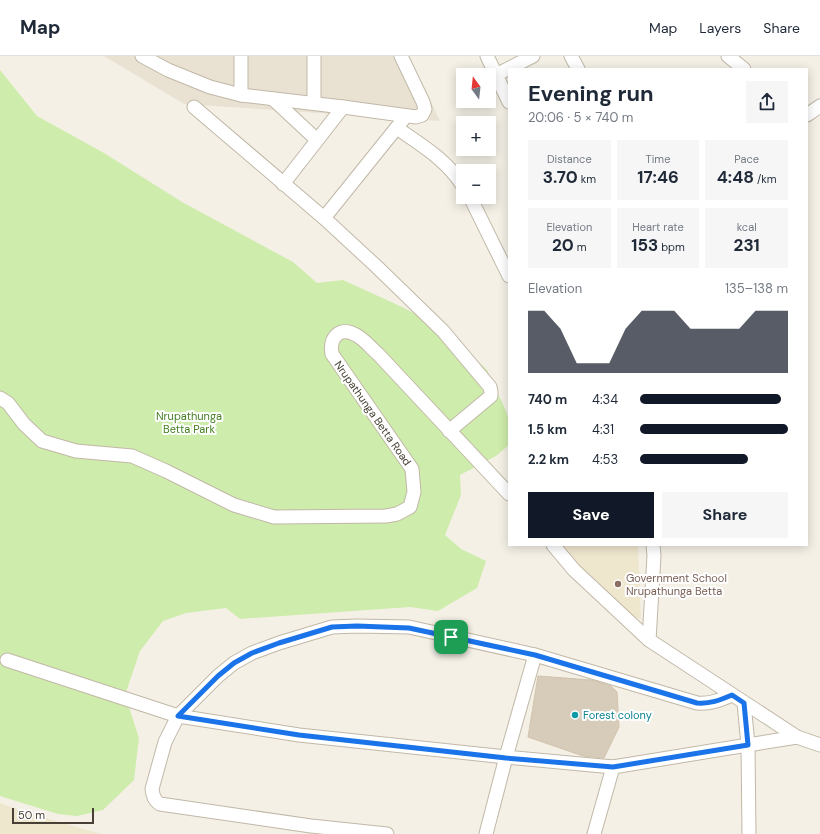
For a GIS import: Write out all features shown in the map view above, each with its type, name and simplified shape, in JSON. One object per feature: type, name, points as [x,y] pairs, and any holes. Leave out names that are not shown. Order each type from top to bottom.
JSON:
[{"type":"street","points":[[142,56],[168,70],[210,87],[241,95],[314,103],[406,116],[422,116],[425,109],[404,57]]},
{"type":"street","points":[[168,56],[168,70]]},
{"type":"street","points":[[241,56],[241,95]]},
{"type":"street","points":[[314,56],[314,103]]},
{"type":"street","points":[[487,56],[493,68]]},
{"type":"street","points":[[510,68],[533,56]]},
{"type":"street","points":[[571,56],[577,68]]},
{"type":"street","points":[[508,69],[496,75],[508,100]]},
{"type":"street","points":[[273,99],[317,140]]},
{"type":"street","points":[[194,106],[324,218],[443,331],[490,387],[492,392],[490,396],[450,431]]},
{"type":"street","points":[[808,115],[820,106]]},
{"type":"street","points":[[283,184],[343,107]]},
{"type":"street","points":[[324,218],[406,116]]},
{"type":"street","points":[[397,128],[439,157],[456,177]]},
{"type":"street","points":[[473,204],[508,274]]},
{"type":"street","name":"Nrupathunga Betta Road","points":[[0,398],[8,404],[24,424],[42,441],[76,451],[132,456],[166,471],[234,506],[274,517],[386,516],[397,514],[410,507],[414,492],[412,469],[332,354],[330,346],[336,334],[344,332],[356,334],[394,371],[508,493]]},
{"type":"street","points":[[554,546],[574,570],[649,640],[797,737],[820,745]]},
{"type":"street","points":[[649,640],[654,556],[653,546]]},
{"type":"street","points":[[387,834],[310,830],[160,804],[156,801],[153,795],[153,782],[165,742],[178,716],[218,676],[234,663],[252,653],[279,643],[332,627],[357,626],[409,628],[535,655],[697,703],[705,704],[714,702],[732,695]]},
{"type":"street","points":[[486,834],[535,655]]},
{"type":"street","points":[[7,660],[178,716],[299,735],[506,758],[613,767],[797,737]]},
{"type":"street","points":[[744,703],[748,745],[749,834]]},
{"type":"street","points":[[594,834],[613,767]]},
{"type":"shaded area","points":[[104,56],[409,56],[440,121],[184,104]]},
{"type":"shaded area","name":"Government School Nrupathunga Betta","points":[[563,546],[638,546],[641,619],[627,615],[584,571]]},
{"type":"shaded area","points":[[0,803],[22,811],[101,834],[0,834]]},
{"type":"green space","name":"Nrupathunga Betta Park","points":[[0,70],[37,116],[104,153],[182,202],[293,262],[317,283],[343,280],[402,307],[444,329],[487,370],[508,417],[508,446],[496,456],[460,475],[461,495],[445,535],[461,549],[486,561],[477,588],[438,611],[410,607],[240,619],[226,608],[186,613],[163,621],[140,651],[125,695],[139,738],[134,780],[103,810],[77,816],[58,814],[0,796]]},
{"type":"building","name":"Forest colony","points":[[538,676],[591,680],[611,686],[617,692],[619,727],[604,758],[583,756],[528,737]]},
{"type":"place","name":"Government School Nrupathunga Betta","points":[[618,584]]},
{"type":"place","name":"Forest colony","points":[[575,715]]},
{"type":"route","points":[[357,626],[409,628],[451,637],[535,655],[697,703],[705,704],[714,702],[732,695],[744,703],[748,745],[613,767],[506,758],[299,735],[178,716],[218,676],[234,663],[252,653],[279,643],[332,627],[357,626]]}]
